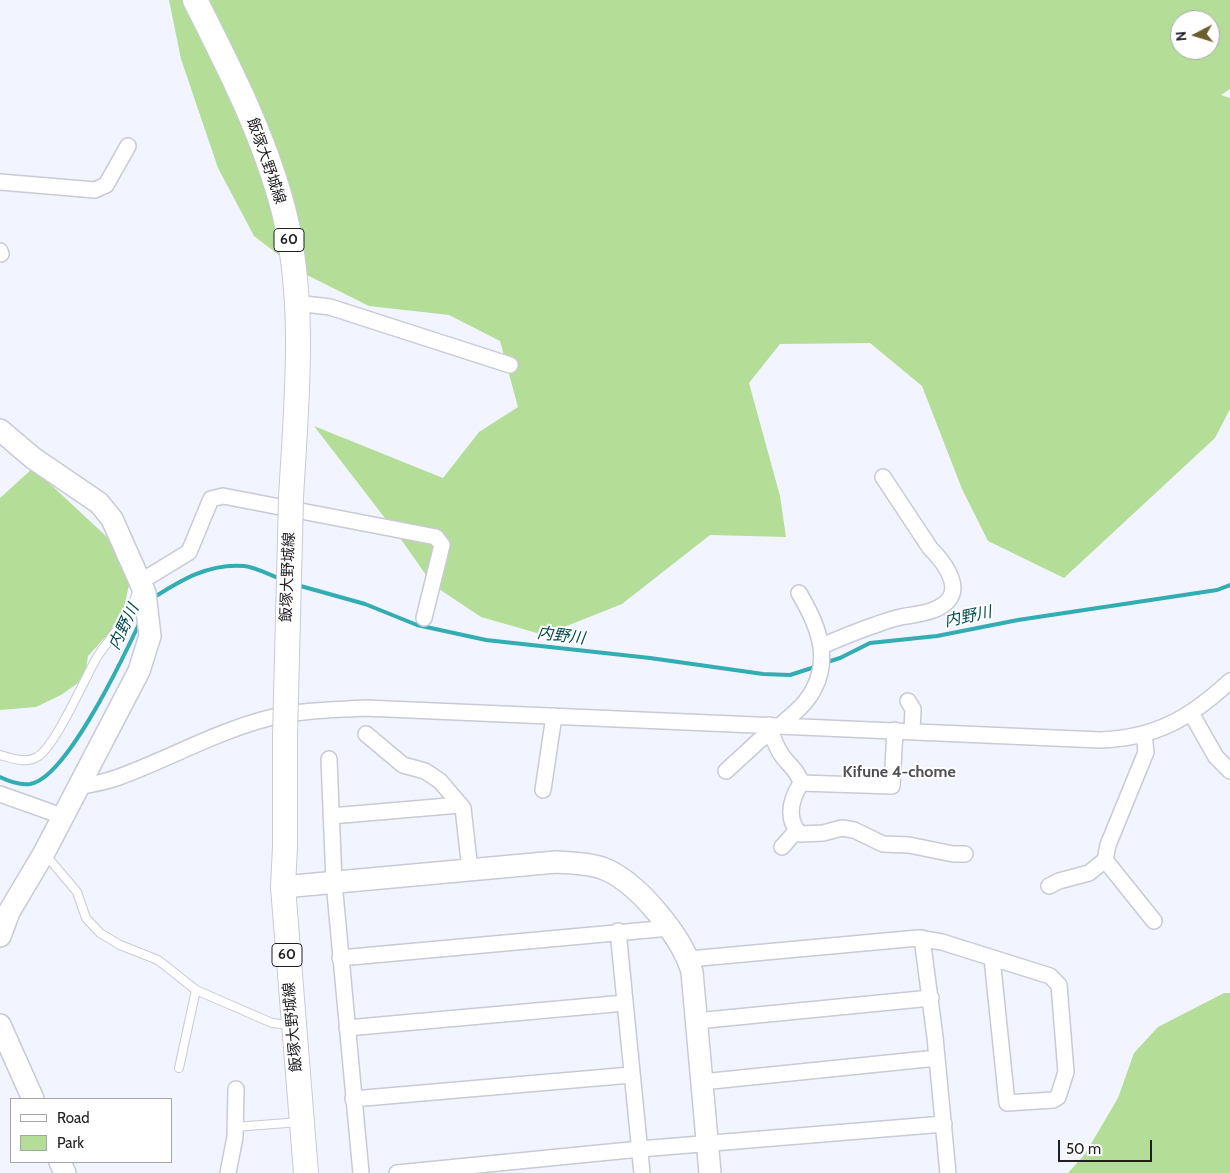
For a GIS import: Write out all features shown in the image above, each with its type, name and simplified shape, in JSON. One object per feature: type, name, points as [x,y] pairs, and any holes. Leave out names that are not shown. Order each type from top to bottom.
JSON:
[{"type":"main road","name":"飯塚大野城線","points":[[195,0],[255,123],[275,181],[284,214],[296,303],[296,390],[291,498],[286,737],[286,847],[282,887],[306,1173]]},
{"type":"street","points":[[0,182],[95,190],[106,185],[128,146]]},
{"type":"street","points":[[296,303],[330,307],[510,365]]},
{"type":"street","points":[[0,430],[33,458],[99,503],[112,519],[142,588],[150,633],[147,650],[139,671],[44,853],[10,912],[0,936]]},
{"type":"street","points":[[822,650],[901,617],[920,615],[939,607],[950,599],[952,588],[950,575],[883,478]]},
{"type":"street","points":[[142,588],[189,552],[211,499],[223,496],[436,537],[442,545],[424,618]]},
{"type":"street","points":[[726,771],[806,701],[817,680],[822,650],[814,616],[799,593]]},
{"type":"street","points":[[78,787],[118,778],[209,739],[254,723],[273,717],[316,710],[365,708],[554,716],[774,729],[895,730],[1100,740],[1129,739],[1169,725],[1191,713],[1230,681]]},
{"type":"street","points":[[908,701],[913,710],[912,731]]},
{"type":"street","points":[[1191,713],[1216,757],[1230,771]]},
{"type":"street","points":[[542,790],[554,716]]},
{"type":"street","points":[[774,729],[780,754],[798,773],[802,783],[790,806],[794,828],[800,834],[807,835],[842,828],[854,830],[883,844],[909,845],[953,854],[965,854]]},
{"type":"street","points":[[802,783],[892,786],[895,730]]},
{"type":"street","points":[[366,734],[403,765],[425,772],[440,782],[463,808],[470,870]]},
{"type":"street","points":[[1049,886],[1059,881],[1089,873],[1105,860],[1108,846],[1146,752],[1144,734]]},
{"type":"street","points":[[330,759],[334,882],[346,1028],[361,1173]]},
{"type":"street","points":[[0,794],[62,816]]},
{"type":"street","points":[[331,816],[460,805]]},
{"type":"street","points":[[782,847],[797,830]]},
{"type":"street","points":[[1105,860],[1154,921]]},
{"type":"street","points":[[282,887],[556,862],[579,863],[602,868],[624,880],[670,928],[689,959],[710,1173]]},
{"type":"street","points":[[340,958],[618,931],[670,928]]},
{"type":"street","points":[[618,931],[642,1173]]},
{"type":"street","points":[[689,959],[922,938],[992,958],[1050,976],[1059,985],[1066,1072],[1058,1097],[1053,1100],[1007,1103],[992,958]]},
{"type":"street","points":[[922,938],[931,998],[948,1173]]},
{"type":"street","points":[[696,1021],[931,998]]},
{"type":"street","points":[[346,1028],[625,1003]]},
{"type":"street","points":[[0,1025],[33,1098]]},
{"type":"street","points":[[702,1082],[937,1058]]},
{"type":"street","points":[[353,1099],[632,1075]]},
{"type":"street","points":[[228,1173],[235,1127],[236,1089]]},
{"type":"street","points":[[398,1173],[640,1149],[944,1124]]},
{"type":"lane","points":[[0,755],[23,760],[37,757],[47,746],[61,725],[96,659],[128,616],[142,588]]},
{"type":"lane","points":[[44,853],[77,892],[86,918],[100,933],[120,945],[158,960],[196,990],[272,1023],[293,1025]]},
{"type":"lane","points":[[179,1068],[196,990]]},
{"type":"lane","points":[[235,1127],[302,1122]]},
{"type":"green space","points":[[169,0],[1230,0],[1230,89],[1221,95],[1230,98],[1230,409],[1215,438],[1064,578],[988,541],[962,489],[922,386],[870,343],[780,344],[749,383],[780,496],[786,537],[710,535],[622,604],[544,635],[481,617],[433,585],[398,535],[314,426],[443,478],[479,432],[518,407],[500,341],[449,315],[369,306],[301,272],[254,236],[218,168],[181,59]]},
{"type":"green space","points":[[33,468],[107,537],[130,581],[124,607],[109,633],[88,656],[86,668],[78,683],[61,695],[36,707],[0,710],[0,498]]},
{"type":"green space","points":[[1224,993],[1230,993],[1230,1173],[1068,1173],[1085,1154],[1118,1098],[1134,1053],[1158,1027]]},
{"type":"waterway","name":"内野川","points":[[153,598],[185,579],[219,567],[244,566],[258,569],[281,579]]},
{"type":"waterway","name":"内野川","points":[[297,585],[365,604],[417,625],[486,640],[650,658],[763,674],[790,675],[818,666]]},
{"type":"waterway","name":"内野川","points":[[824,663],[840,658],[870,643],[937,636],[1018,620],[1217,590],[1230,585]]},
{"type":"waterway","name":"内野川","points":[[0,777],[22,784],[30,784],[44,777],[60,761],[92,714],[121,662],[139,624]]},
{"type":"district","name":"Kifune 4-chome","points":[[899,772]]}]
